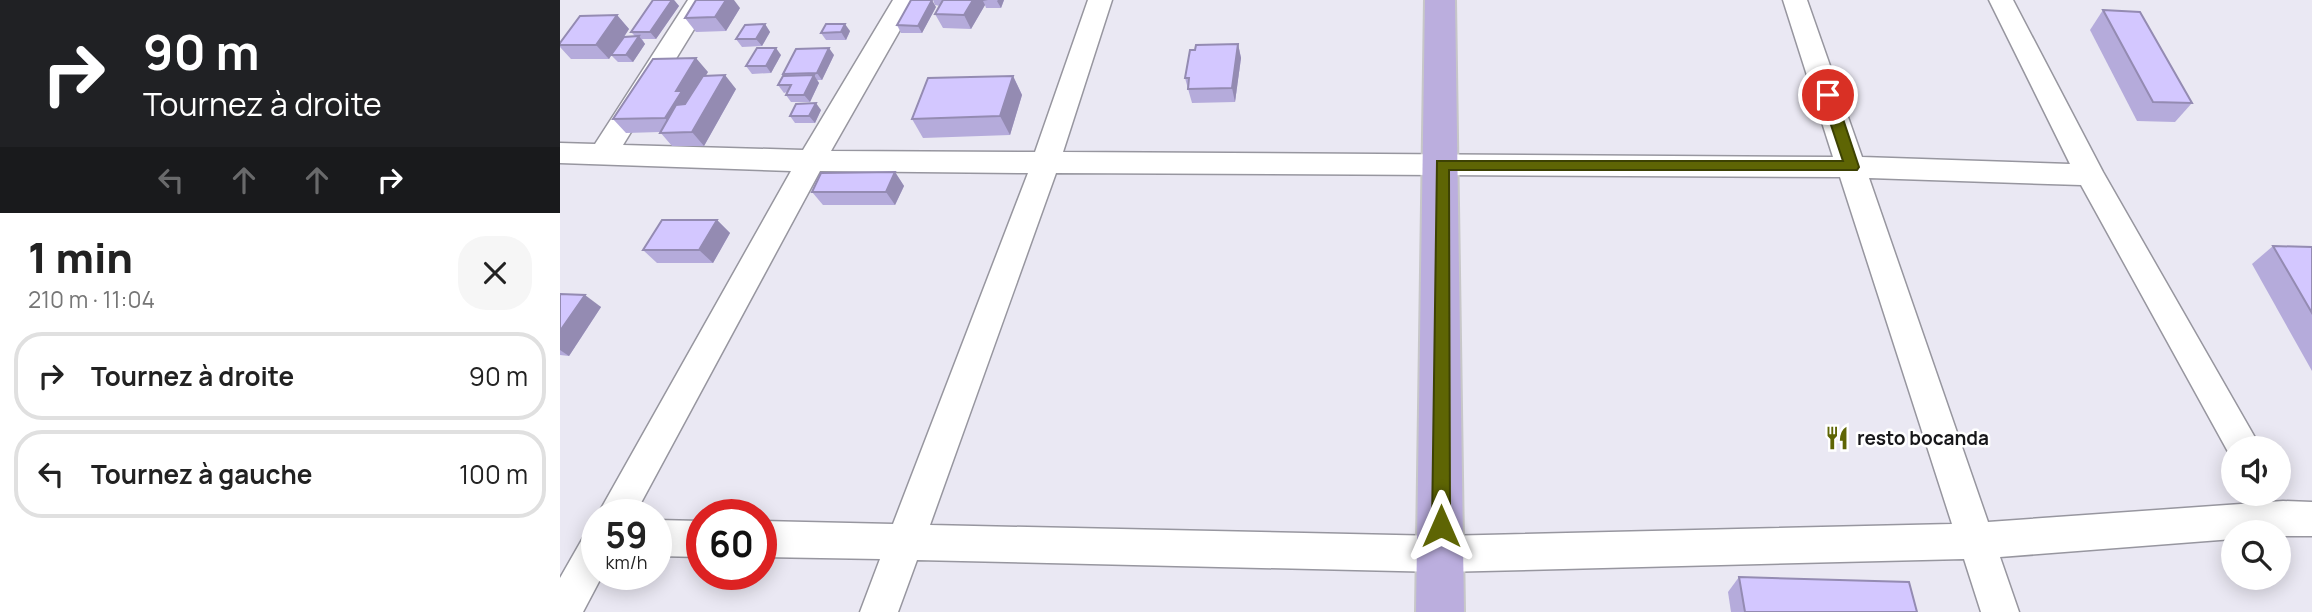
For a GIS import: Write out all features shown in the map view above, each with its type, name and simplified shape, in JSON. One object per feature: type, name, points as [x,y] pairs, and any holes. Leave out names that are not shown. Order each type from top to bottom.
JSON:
[{"type":"main road","points":[[1440,0],[1440,612]]},
{"type":"street","points":[[603,154],[700,0]]},
{"type":"street","points":[[624,499],[811,161],[905,0]]},
{"type":"street","points":[[879,612],[1046,161],[1100,0]]},
{"type":"street","points":[[1796,0],[2000,612]]},
{"type":"street","points":[[2001,0],[2090,175],[2237,436]]},
{"type":"street","points":[[560,153],[811,161],[1852,167],[2090,175]]},
{"type":"street","points":[[777,540],[1441,554],[1978,541],[2288,510]]},
{"type":"street","points":[[562,612],[581,578]]},
{"type":"building","points":[[653,0],[672,0],[650,32],[631,32]]},
{"type":"building","points":[[696,0],[726,0],[715,17],[685,18]]},
{"type":"building","points":[[911,0],[932,0],[918,26],[897,25]]},
{"type":"building","points":[[943,0],[973,0],[964,15],[935,14]]},
{"type":"building","points":[[2103,10],[2140,12],[2192,103],[2153,102]]},
{"type":"building","points":[[617,15],[596,45],[560,45],[580,16]]},
{"type":"building","points":[[765,24],[756,39],[736,39],[745,25]]},
{"type":"building","points":[[826,24],[845,24],[841,32],[821,33]]},
{"type":"building","points":[[639,36],[626,55],[611,55],[624,37]]},
{"type":"building","points":[[1238,44],[1232,88],[1188,89],[1189,78],[1185,78],[1190,50],[1195,50],[1196,45]]},
{"type":"building","points":[[757,48],[776,48],[766,66],[746,66]]},
{"type":"building","points":[[829,48],[817,73],[783,74],[796,49]]},
{"type":"building","points":[[696,58],[676,91],[682,91],[665,118],[613,119],[653,59]]},
{"type":"building","points":[[725,75],[692,132],[660,133],[676,105],[685,104],[703,76]]},
{"type":"building","points":[[814,75],[804,95],[786,95],[791,85],[778,85],[783,76]]},
{"type":"building","points":[[1013,76],[1000,116],[912,119],[928,78]]},
{"type":"building","points":[[816,103],[809,116],[790,116],[796,104]]},
{"type":"building","points":[[895,172],[886,192],[812,192],[821,173]]},
{"type":"building","points":[[662,220],[717,220],[699,250],[643,250]]},
{"type":"building","points":[[2273,246],[2312,247],[2312,313]]},
{"type":"building","points":[[560,294],[585,295],[560,331]]},
{"type":"building","points":[[1739,577],[1909,582],[1917,612],[1745,612]]},
{"type":"place","name":"resto bocanda","points":[[1837,438]]},
{"type":"route","points":[[1441,526],[1442,165],[1852,167],[1828,95]]}]
